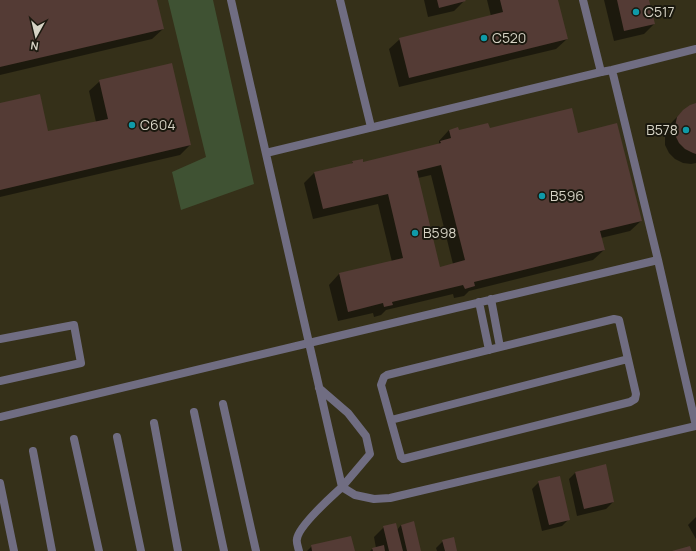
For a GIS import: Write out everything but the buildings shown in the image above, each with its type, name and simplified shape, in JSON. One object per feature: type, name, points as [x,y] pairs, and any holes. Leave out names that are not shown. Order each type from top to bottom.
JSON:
[{"type":"street","points":[[231,0],[342,487],[354,496],[374,499],[390,498],[696,426],[612,70]]},
{"type":"street","points":[[340,0],[370,127]]},
{"type":"street","points":[[583,0],[601,72]]},
{"type":"street","points":[[266,153],[696,49]]},
{"type":"street","points":[[0,417],[658,260]]},
{"type":"street","points":[[491,299],[500,347]]},
{"type":"street","points":[[479,302],[489,350]]},
{"type":"street","points":[[614,319],[619,320],[636,394],[635,399],[630,402],[403,459],[401,457],[382,385],[384,377],[386,375],[500,347],[614,319]]},
{"type":"street","points":[[0,339],[74,325],[82,363],[0,382]]},
{"type":"street","points":[[391,420],[628,359]]},
{"type":"street","points":[[299,551],[297,538],[303,527],[312,516],[342,487],[370,454],[366,436],[348,413],[319,388]]},
{"type":"street","points":[[223,404],[256,551]]},
{"type":"street","points":[[194,412],[224,551]]},
{"type":"street","points":[[154,423],[178,551]]},
{"type":"street","points":[[117,438],[141,551]]},
{"type":"street","points":[[74,439],[98,551]]},
{"type":"street","points":[[32,450],[52,551]]},
{"type":"street","points":[[0,483],[14,551]]},
{"type":"green space","points":[[168,0],[213,0],[254,184],[181,210],[172,172],[206,157]]},
{"type":"place","name":"C517","points":[[636,12]]},
{"type":"place","name":"C520","points":[[484,38]]},
{"type":"place","name":"C604","points":[[132,125]]},
{"type":"place","name":"B578","points":[[686,130]]},
{"type":"place","name":"B596","points":[[542,196]]},
{"type":"place","name":"B598","points":[[415,233]]}]
